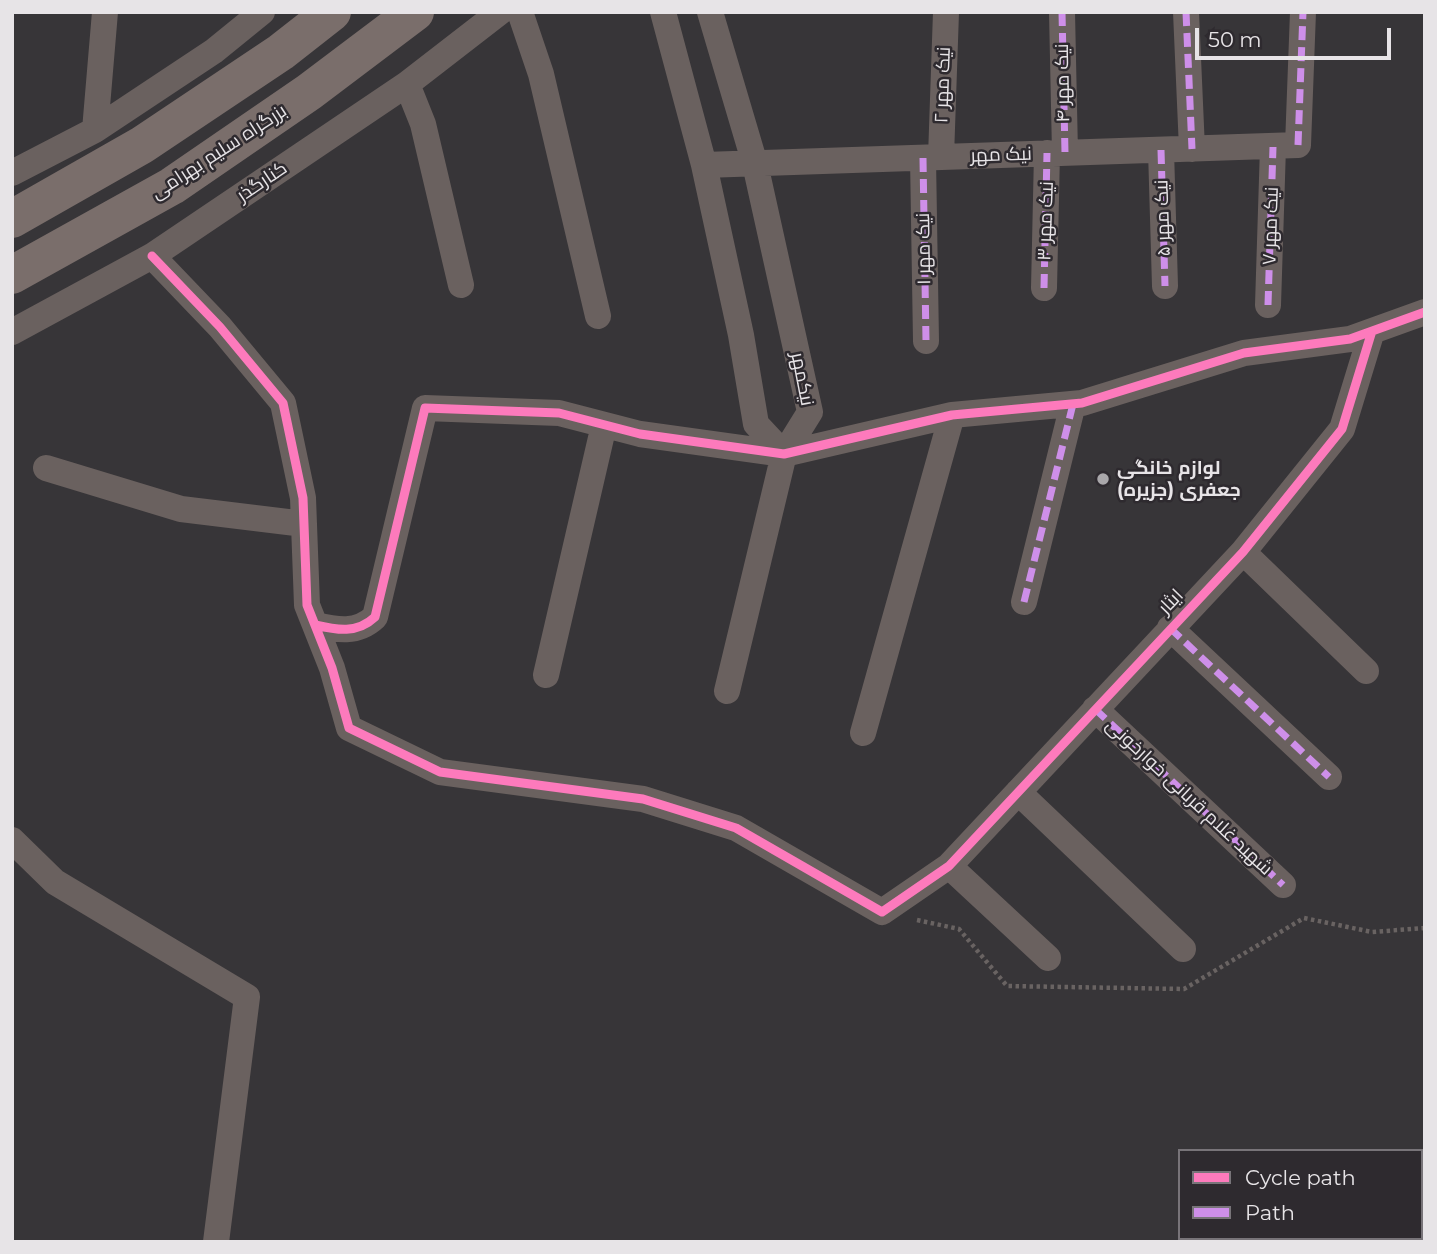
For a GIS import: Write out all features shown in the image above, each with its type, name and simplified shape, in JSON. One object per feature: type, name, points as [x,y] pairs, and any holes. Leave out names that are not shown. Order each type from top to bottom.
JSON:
[{"type":"highway","points":[[12,219],[142,145],[281,52],[332,12]]},
{"type":"highway","name":"بزرگراه سلیم بهرامی","points":[[12,275],[173,186],[309,92],[415,12]]},
{"type":"street","points":[[94,130],[105,12]]},
{"type":"street","points":[[12,173],[94,130],[214,51],[262,12]]},
{"type":"street","name":"کنارگذر","points":[[12,332],[152,256],[407,84],[500,12]]},
{"type":"street","points":[[520,12],[541,74],[598,316]]},
{"type":"street","points":[[663,12],[704,165],[741,335],[756,424],[784,454]]},
{"type":"street","name":"نیکمهر","points":[[710,12],[755,164],[810,412],[784,454],[727,691]]},
{"type":"street","name":"نیک مهر ۲","points":[[932,158],[946,12]]},
{"type":"street","name":"نیک مهر ۴","points":[[1056,153],[1062,12]]},
{"type":"street","points":[[1186,12],[1192,149]]},
{"type":"street","name":"نیک مهر ۷","points":[[1268,305],[1303,12]]},
{"type":"street","points":[[407,84],[423,124],[461,285]]},
{"type":"street","name":"نیک مهر","points":[[704,165],[1286,146]]},
{"type":"street","name":"نیک مهر ۵","points":[[1161,150],[1166,286]]},
{"type":"street","name":"نیک مهر ۳","points":[[1044,288],[1056,153]]},
{"type":"street","name":"نیک مهر ۱","points":[[926,341],[932,158]]},
{"type":"street","points":[[152,256],[220,327],[283,403],[303,498],[307,605],[315,625],[340,631],[365,627],[375,617],[425,408],[559,413],[640,434],[784,454],[951,415],[1073,404],[1244,353],[1350,339],[1425,312]]},
{"type":"street","name":"ایثار","points":[[315,625],[332,668],[349,729],[440,772],[643,799],[736,828],[882,912],[949,866],[1243,552],[1342,429],[1371,331]]},
{"type":"street","points":[[1024,602],[1073,404]]},
{"type":"street","points":[[863,733],[951,415]]},
{"type":"street","points":[[546,675],[604,425]]},
{"type":"street","points":[[47,468],[181,509],[304,524]]},
{"type":"street","points":[[1243,552],[1366,671]]},
{"type":"street","points":[[1170,628],[1329,777]]},
{"type":"street","name":"شهید غلام قربانی خوارخونی","points":[[1094,709],[1283,885]]},
{"type":"street","points":[[1018,792],[1184,949]]},
{"type":"street","points":[[12,840],[55,882],[247,997],[216,1242]]},
{"type":"street","points":[[949,866],[1048,958]]},
{"type":"marked path","points":[[1062,12],[1065,153]]},
{"type":"marked path","points":[[1186,12],[1192,149]]},
{"type":"marked path","points":[[1298,145],[1303,12]]},
{"type":"marked path","points":[[1268,305],[1273,147]]},
{"type":"marked path","points":[[1161,150],[1165,286]]},
{"type":"marked path","points":[[1044,288],[1047,153]]},
{"type":"marked path","points":[[923,158],[926,341]]},
{"type":"marked path","points":[[1024,602],[1073,404]]},
{"type":"marked path","points":[[1170,628],[1329,777]]},
{"type":"marked path","points":[[1095,709],[1283,885]]},
{"type":"cycle path","points":[[152,256],[220,327],[283,403],[303,498],[307,605],[332,668],[349,728],[440,772],[643,799],[736,828],[882,912],[949,866],[1243,552],[1342,429],[1372,331]]},
{"type":"cycle path","points":[[315,625],[339,629],[354,628],[375,617],[425,408],[559,413],[640,434],[784,454],[952,415],[1082,403],[1244,353],[1350,339],[1425,312]]},
{"type":"place","name":"لوازم خانگی جعفری (جزیره)","points":[[1103,479]]}]
